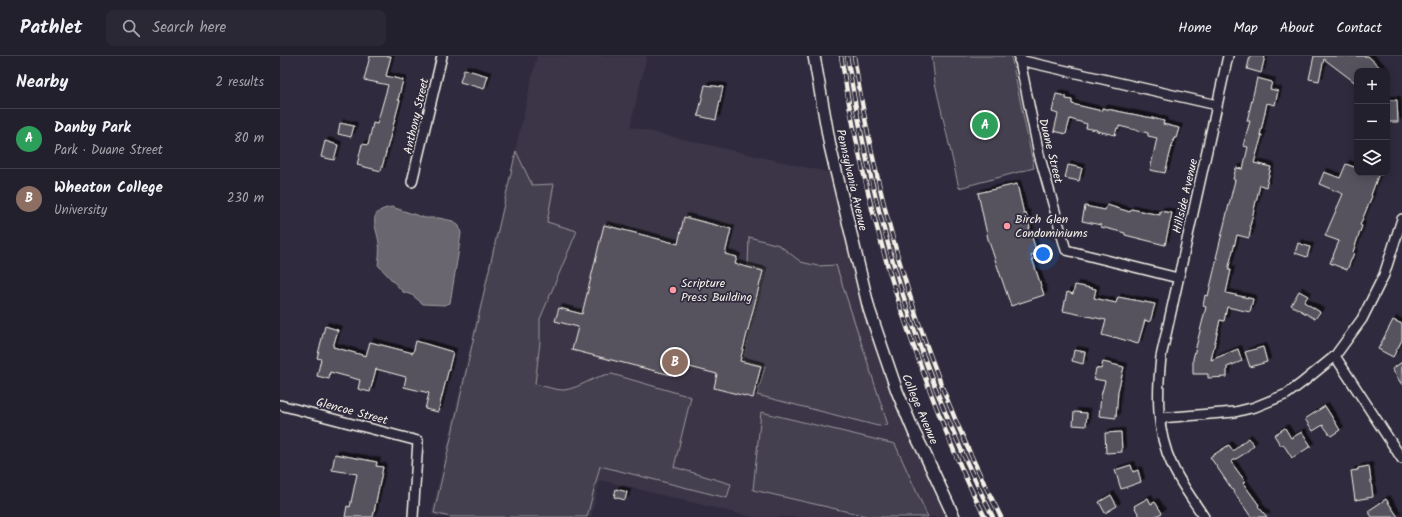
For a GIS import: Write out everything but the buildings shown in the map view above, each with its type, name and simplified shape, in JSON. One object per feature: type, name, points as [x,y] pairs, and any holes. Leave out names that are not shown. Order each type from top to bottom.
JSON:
[{"type":"street","name":"Anthony Street","points":[[412,182],[442,56]]},
{"type":"street","name":"Pennsylvania Avenue","points":[[814,56],[830,146],[869,309]]},
{"type":"street","name":"Hillside Avenue","points":[[1204,517],[1181,482],[1172,465],[1165,446],[1160,418],[1158,391],[1161,357],[1228,56]]},
{"type":"street","points":[[1019,58],[1217,105]]},
{"type":"street","name":"Duane Street","points":[[1019,58],[1039,154],[1066,250],[1178,278]]},
{"type":"street","points":[[1160,418],[1220,414],[1255,407],[1287,394],[1335,356],[1354,332],[1371,304],[1384,275],[1402,218]]},
{"type":"street","name":"College Avenue","points":[[869,309],[897,391],[914,432],[954,517]]},
{"type":"street","points":[[1335,356],[1402,459]]},
{"type":"street","name":"Glencoe Street","points":[[280,405],[418,441],[413,517]]},
{"type":"shaded area","points":[[537,56],[647,56],[630,127],[831,173],[858,288],[910,437],[947,517],[752,517],[600,480],[591,517],[438,517],[431,515]]},
{"type":"shaded area","points":[[932,56],[1011,56],[1034,168],[959,188],[935,83]]},
{"type":"shaded area","points":[[516,151],[532,185],[554,184],[547,222],[577,231],[540,319],[540,342],[535,384],[553,389],[564,390],[576,387],[605,375],[612,374],[691,397],[674,467],[731,484],[727,498],[600,466],[587,517],[450,517],[434,513]]},
{"type":"shaded area","points":[[392,207],[425,218],[439,218],[453,221],[459,226],[461,233],[450,303],[444,305],[423,304],[412,295],[403,292],[378,265],[379,246],[375,225],[376,215],[384,209]]},
{"type":"shaded area","points":[[749,237],[779,245],[801,262],[818,266],[836,265],[888,425],[878,426],[757,395],[765,366],[743,360],[765,270],[748,265]]},
{"type":"shaded area","points":[[761,412],[895,444],[928,517],[871,517],[753,490]]},
{"type":"railway","points":[[841,56],[864,177],[884,255],[896,294],[944,427],[967,481],[985,517]]},
{"type":"railway","points":[[847,56],[870,175],[902,292],[921,349],[943,406],[993,517]]},
{"type":"railway","points":[[854,56],[864,116],[877,175],[909,292],[928,350],[950,406],[974,462],[1001,517]]},
{"type":"place","name":"Danby Park","points":[[985,125]]},
{"type":"place","name":"Birch Glen Condominiums","points":[[1007,226]]},
{"type":"place","name":"Scripture Press Building","points":[[673,290]]},
{"type":"place","name":"Wheaton College","points":[[675,362]]}]
